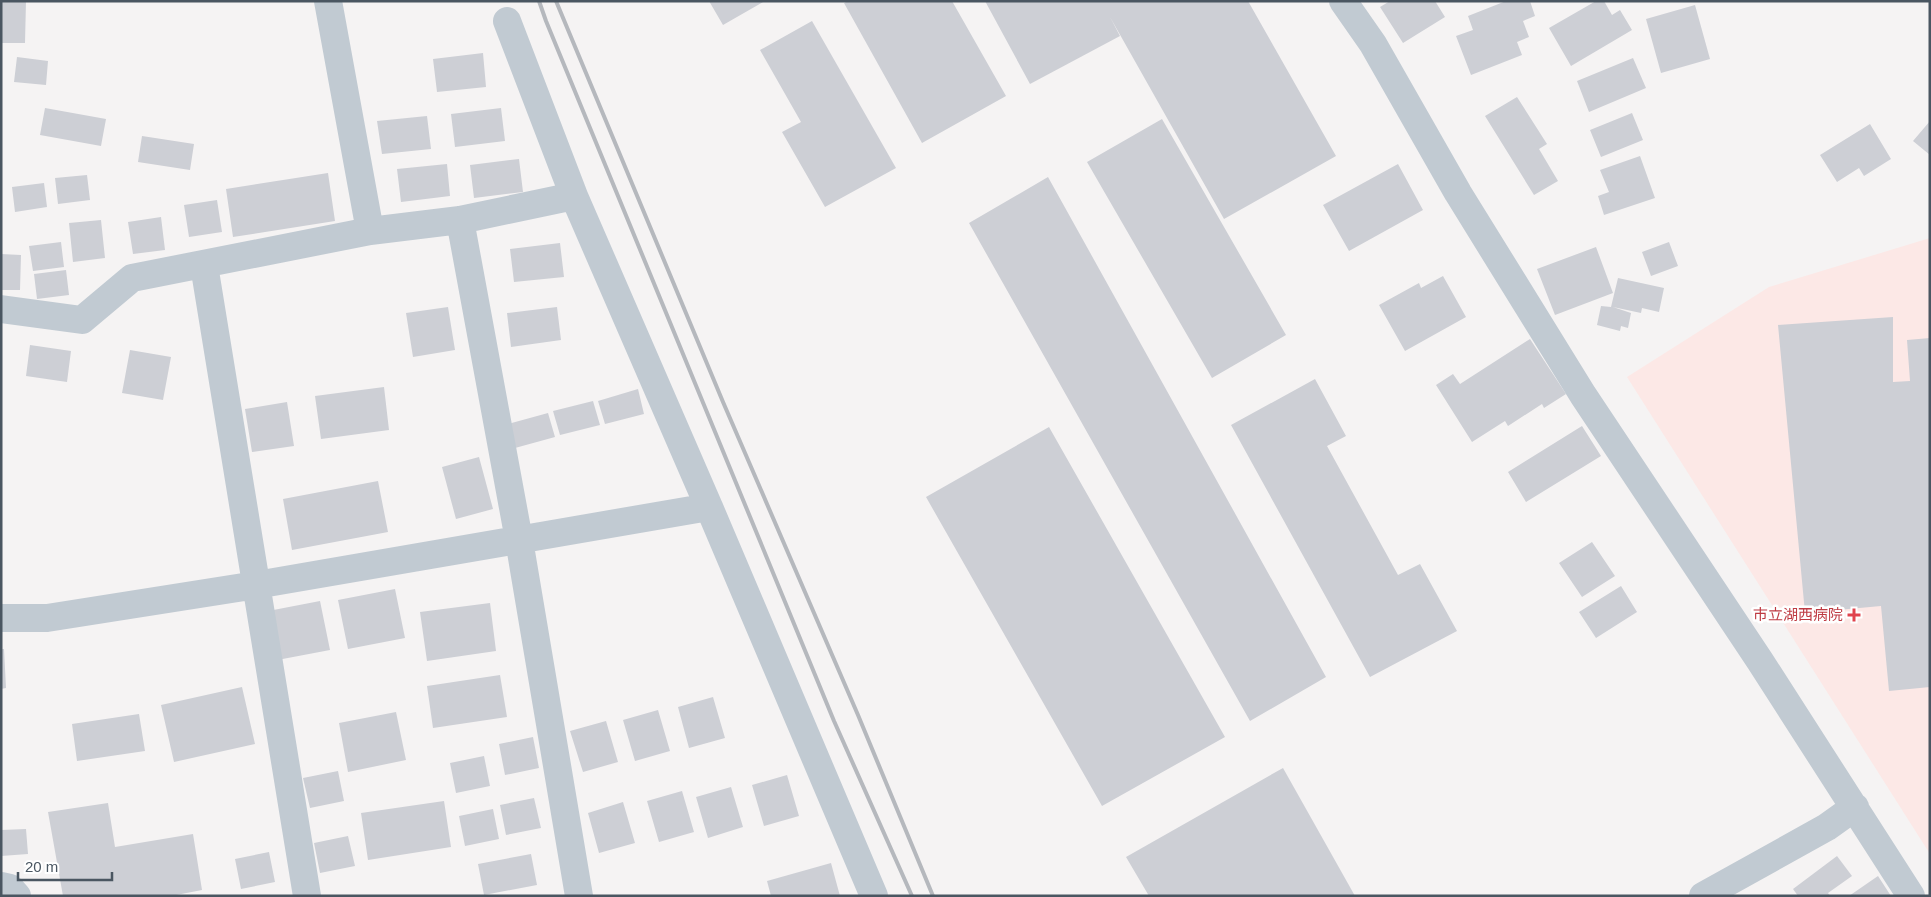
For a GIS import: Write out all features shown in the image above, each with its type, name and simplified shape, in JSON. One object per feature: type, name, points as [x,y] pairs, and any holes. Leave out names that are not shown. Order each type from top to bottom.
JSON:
[{"type":"street","points":[[328,1],[370,231]]},
{"type":"street","points":[[1343,1],[1373,44],[1458,193],[1583,395],[1855,806],[1911,896]]},
{"type":"street","points":[[507,21],[574,196],[709,507],[874,896]]},
{"type":"street","points":[[1,309],[82,320],[132,278],[370,231],[460,220],[574,196]]},
{"type":"street","points":[[460,220],[518,540],[579,896]]},
{"type":"street","points":[[204,265],[307,896]]},
{"type":"street","points":[[1,618],[47,618],[256,585],[709,507]]},
{"type":"street","points":[[1703,896],[1827,827],[1855,806]]},
{"type":"street","points":[[1,886],[10,888],[17,896]]},
{"type":"shaded area","name":"市立湖西病院","points":[[1930,238],[1930,854],[1627,377],[1769,287]]},
{"type":"building","points":[[1,1],[26,1],[25,43],[1,43]]},
{"type":"building","points":[[709,1],[765,1],[723,25]]},
{"type":"building","points":[[848,1],[952,1],[1006,96],[922,143],[844,3]]},
{"type":"building","points":[[985,1],[1248,1],[1336,156],[1224,219],[1110,17],[1120,36],[1030,84]]},
{"type":"building","points":[[1390,1],[1435,1],[1445,17],[1403,43],[1380,7]]},
{"type":"building","points":[[1506,1],[1530,1],[1535,16],[1523,21],[1529,37],[1517,42],[1522,55],[1471,75],[1456,36],[1473,30],[1468,16]]},
{"type":"building","points":[[1596,1],[1604,1],[1612,15],[1620,10],[1632,30],[1571,66],[1549,28]]},
{"type":"building","points":[[1695,5],[1710,59],[1661,73],[1646,19]]},
{"type":"building","points":[[812,21],[896,168],[825,207],[782,132],[801,122],[760,50]]},
{"type":"building","points":[[483,53],[486,87],[437,92],[433,59]]},
{"type":"building","points":[[17,57],[48,61],[46,85],[14,82]]},
{"type":"building","points":[[1633,58],[1646,88],[1589,112],[1577,81]]},
{"type":"building","points":[[1517,97],[1547,144],[1539,149],[1558,181],[1534,195],[1485,116]]},
{"type":"building","points":[[45,108],[106,119],[101,146],[40,135]]},
{"type":"building","points":[[501,108],[505,141],[455,147],[451,114]]},
{"type":"building","points":[[1632,113],[1643,140],[1601,157],[1590,130]]},
{"type":"building","points":[[427,116],[431,149],[382,154],[377,121]]},
{"type":"building","points":[[1162,119],[1286,335],[1212,378],[1087,162]]},
{"type":"building","points":[[1930,121],[1930,155],[1913,141]]},
{"type":"building","points":[[1870,124],[1891,159],[1864,176],[1859,168],[1837,182],[1820,155]]},
{"type":"building","points":[[142,136],[194,144],[190,170],[138,162]]},
{"type":"building","points":[[1640,156],[1655,198],[1604,215],[1598,196],[1609,192],[1600,170]]},
{"type":"building","points":[[519,159],[523,192],[474,198],[470,165]]},
{"type":"building","points":[[447,164],[450,196],[401,202],[397,169]]},
{"type":"building","points":[[1398,164],[1423,210],[1349,251],[1323,205]]},
{"type":"building","points":[[328,173],[335,221],[233,237],[226,189]]},
{"type":"building","points":[[87,175],[90,200],[58,204],[55,178]]},
{"type":"building","points":[[1048,177],[1326,677],[1250,721],[969,223]]},
{"type":"building","points":[[44,183],[47,207],[15,212],[12,187]]},
{"type":"building","points":[[217,200],[222,232],[189,237],[184,205]]},
{"type":"building","points":[[161,217],[165,250],[133,254],[128,222]]},
{"type":"building","points":[[101,220],[105,258],[73,262],[69,223]]},
{"type":"building","points":[[61,242],[64,267],[33,271],[29,246]]},
{"type":"building","points":[[1669,242],[1678,266],[1651,276],[1642,252]]},
{"type":"building","points":[[560,243],[564,277],[514,282],[510,249]]},
{"type":"building","points":[[1596,247],[1613,293],[1555,315],[1537,269]]},
{"type":"building","points":[[1,254],[21,255],[20,290],[1,290]]},
{"type":"building","points":[[66,270],[69,295],[37,299],[34,274]]},
{"type":"building","points":[[1443,276],[1466,317],[1405,351],[1379,305],[1419,283],[1421,288]]},
{"type":"building","points":[[1618,278],[1664,288],[1659,312],[1642,308],[1641,313],[1613,307],[1631,313],[1628,328],[1621,326],[1620,331],[1597,325],[1601,306],[1611,307]]},
{"type":"building","points":[[448,307],[455,350],[413,357],[406,313]]},
{"type":"building","points":[[557,307],[561,340],[511,347],[507,313]]},
{"type":"building","points":[[1893,317],[1893,382],[1910,381],[1907,340],[1930,338],[1930,687],[1889,691],[1881,606],[1805,613],[1778,325]]},
{"type":"building","points":[[1530,339],[1566,394],[1544,408],[1542,404],[1508,426],[1505,421],[1472,442],[1436,385],[1453,374],[1460,384]]},
{"type":"building","points":[[30,345],[71,351],[67,382],[26,376]]},
{"type":"building","points":[[130,350],[171,357],[163,400],[122,393]]},
{"type":"building","points":[[1315,379],[1346,436],[1327,446],[1398,575],[1420,564],[1457,631],[1370,677],[1231,425]]},
{"type":"building","points":[[384,387],[389,430],[321,439],[315,396]]},
{"type":"building","points":[[638,389],[644,414],[605,424],[598,401]]},
{"type":"building","points":[[593,401],[600,425],[560,435],[553,411]]},
{"type":"building","points":[[287,402],[294,446],[252,452],[245,409]]},
{"type":"building","points":[[548,413],[555,437],[515,448],[508,424]]},
{"type":"building","points":[[1582,426],[1601,456],[1526,502],[1508,472]]},
{"type":"building","points":[[1049,427],[1225,737],[1102,806],[926,497]]},
{"type":"building","points":[[479,457],[493,509],[456,519],[442,467]]},
{"type":"building","points":[[378,481],[388,532],[292,550],[283,499]]},
{"type":"building","points":[[1592,542],[1615,576],[1582,597],[1559,563]]},
{"type":"building","points":[[1621,586],[1637,612],[1596,638],[1579,612]]},
{"type":"building","points":[[395,589],[405,638],[348,649],[338,600]]},
{"type":"building","points":[[320,601],[330,650],[272,661],[263,612]]},
{"type":"building","points":[[490,603],[496,651],[427,661],[420,612]]},
{"type":"building","points":[[1,649],[4,649],[6,688],[1,689]]},
{"type":"building","points":[[500,675],[507,717],[433,728],[427,686]]},
{"type":"building","points":[[242,687],[255,744],[174,762],[161,705]]},
{"type":"building","points":[[713,697],[725,738],[689,748],[678,707]]},
{"type":"building","points":[[658,710],[670,751],[635,761],[623,720]]},
{"type":"building","points":[[396,712],[406,760],[348,772],[339,723]]},
{"type":"building","points":[[139,714],[145,751],[77,761],[72,724]]},
{"type":"building","points":[[606,721],[618,762],[583,772],[570,731]]},
{"type":"building","points":[[533,737],[539,768],[505,775],[499,744]]},
{"type":"building","points":[[484,756],[490,786],[456,793],[450,763]]},
{"type":"building","points":[[1283,768],[1355,896],[1149,896],[1126,857]]},
{"type":"building","points":[[338,771],[344,801],[310,808],[303,778]]},
{"type":"building","points":[[787,775],[799,816],[764,826],[752,785]]},
{"type":"building","points":[[731,787],[743,827],[708,838],[696,797]]},
{"type":"building","points":[[682,791],[694,832],[659,842],[647,801]]},
{"type":"building","points":[[534,798],[541,828],[506,835],[500,805]]},
{"type":"building","points":[[444,801],[451,847],[368,860],[361,813]]},
{"type":"building","points":[[623,802],[635,843],[599,853],[588,813]]},
{"type":"building","points":[[108,803],[115,847],[193,834],[202,890],[171,896],[63,896],[48,812]]},
{"type":"building","points":[[493,809],[499,839],[465,846],[459,816]]},
{"type":"building","points":[[26,829],[28,854],[1,856],[1,830]]},
{"type":"building","points":[[348,836],[355,866],[320,873],[314,843]]},
{"type":"building","points":[[269,852],[275,882],[241,889],[235,859]]},
{"type":"building","points":[[531,854],[537,885],[484,895],[478,864]]},
{"type":"building","points":[[1837,856],[1852,876],[1828,893],[1830,896],[1798,896],[1793,889]]},
{"type":"building","points":[[831,863],[840,896],[771,896],[767,881]]},
{"type":"building","points":[[1878,876],[1891,896],[1849,896]]},
{"type":"railway","points":[[539,1],[834,721],[912,896]]},
{"type":"railway","points":[[556,1],[723,402],[858,715],[933,896]]},
{"type":"place","name":"市立湖西病院","points":[[1854,615]]}]
